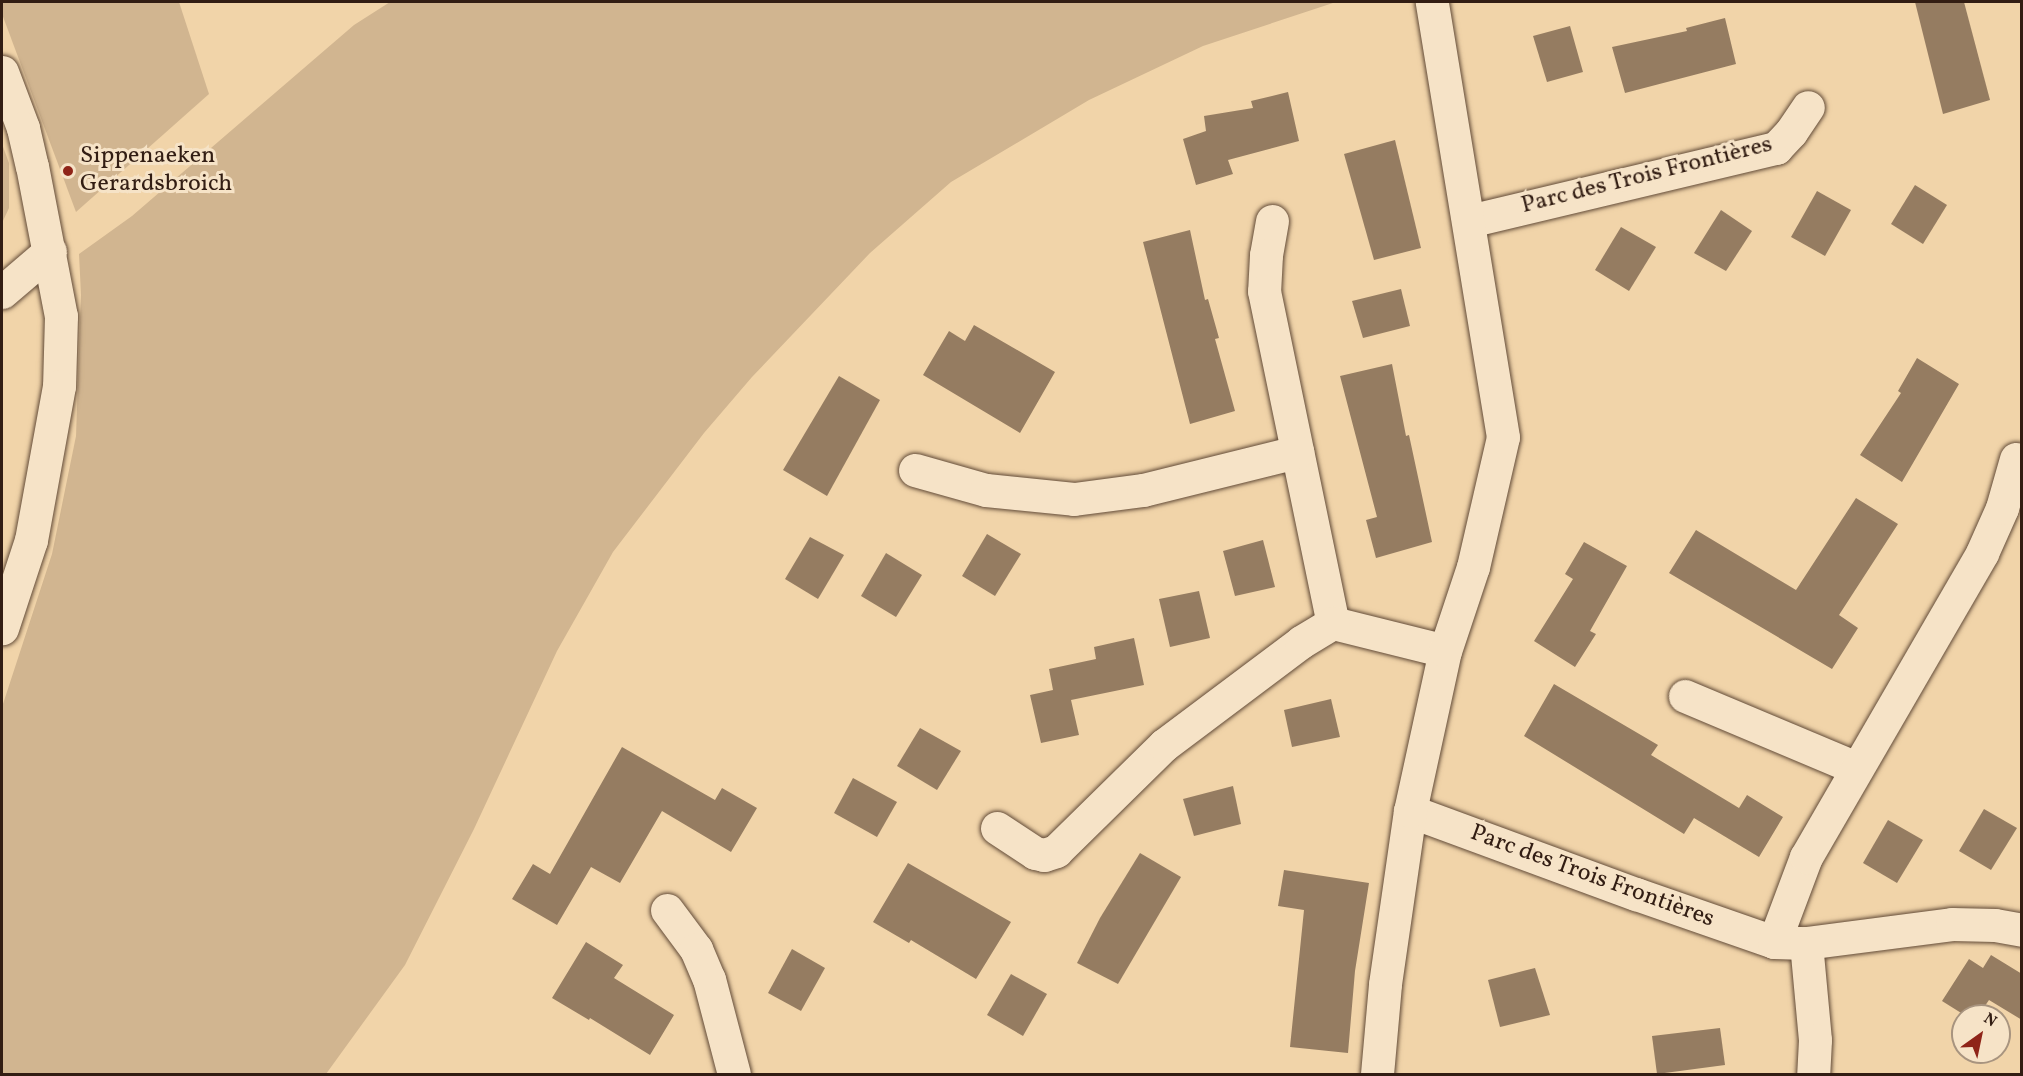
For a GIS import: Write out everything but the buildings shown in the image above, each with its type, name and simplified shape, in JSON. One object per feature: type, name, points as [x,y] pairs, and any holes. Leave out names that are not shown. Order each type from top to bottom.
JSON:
[{"type":"street","points":[[1377,1074],[1385,984],[1410,811],[1445,651],[1473,567],[1503,437],[1432,2]]},
{"type":"street","points":[[2,72],[23,128],[50,251],[61,316],[59,386],[31,540],[2,628]]},
{"type":"street","name":"Parc des Trois Frontières","points":[[1469,221],[1776,148],[1791,132],[1808,107]]},
{"type":"street","points":[[1272,222],[1266,255],[1264,291],[1333,623]]},
{"type":"street","points":[[2,292],[50,251]]},
{"type":"street","points":[[915,470],[986,490],[1074,499],[1143,490],[1297,452]]},
{"type":"street","points":[[1813,1074],[1815,1040],[1790,942],[1806,857],[1982,553],[2002,508],[2016,459]]},
{"type":"street","points":[[997,828],[1035,853],[1044,855],[1056,851],[1164,746],[1300,642],[1333,623],[1445,651]]},
{"type":"street","points":[[1685,696],[1856,768]]},
{"type":"street","name":"Parc des Trois Frontières","points":[[1410,811],[1636,894],[1790,942],[1952,924],[1995,925],[2022,930]]},
{"type":"street","points":[[668,910],[696,949],[709,979],[734,1074]]},
{"type":"shaded area","points":[[2,2],[179,2],[209,94],[76,212],[2,14]]},
{"type":"shaded area","points":[[390,2],[1336,2],[1203,46],[1089,100],[951,182],[870,253],[752,377],[704,433],[613,552],[557,651],[474,829],[405,965],[326,1074],[2,1074],[2,707],[52,554],[76,436],[81,295],[79,254],[132,216],[354,25]]},
{"type":"shaded area","points":[[2,144],[9,163],[9,208],[2,223]]},
{"type":"place","name":"Sippenaeken Gerardsbroich","points":[[68,171]]}]
